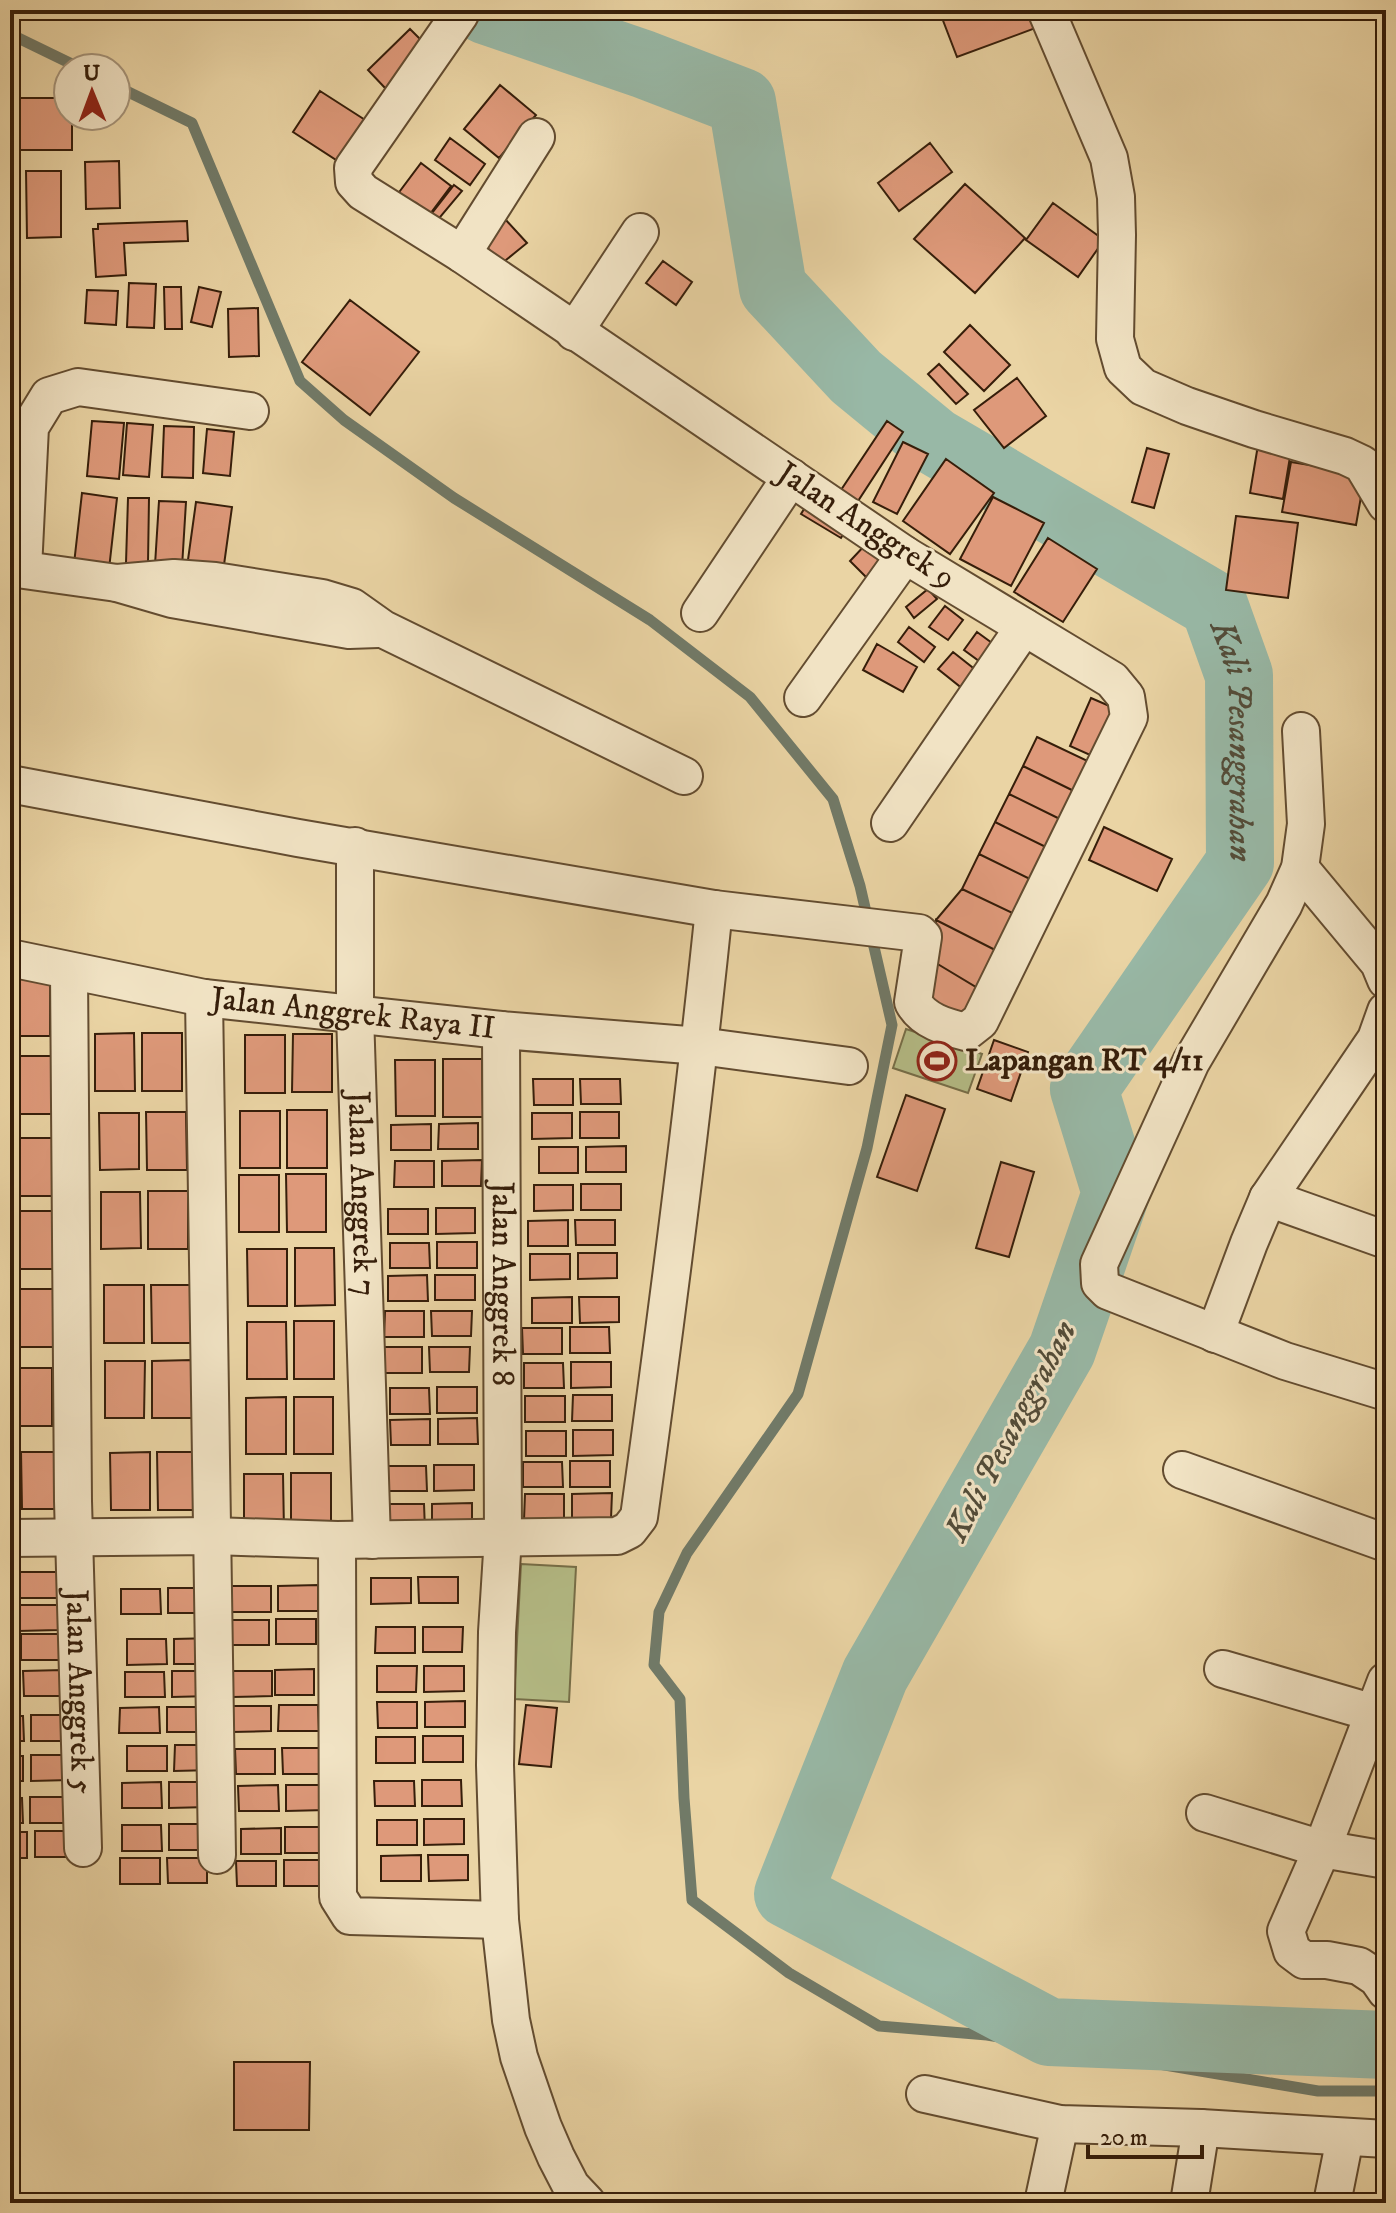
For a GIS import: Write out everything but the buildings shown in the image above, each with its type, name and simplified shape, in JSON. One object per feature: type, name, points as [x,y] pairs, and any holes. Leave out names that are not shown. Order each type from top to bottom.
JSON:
[{"type":"street","points":[[1046,10],[1109,158],[1116,197],[1115,339],[1123,368],[1143,387],[1187,406],[1362,464],[1386,504]]},
{"type":"street","name":"Jalan Anggrek 9","points":[[460,14],[353,168],[354,182],[363,192],[462,254],[905,555],[1112,680],[1126,697],[1129,717],[980,1021],[966,1032],[926,1018],[913,1002],[891,932],[714,909]]},
{"type":"street","points":[[462,254],[536,137]]},
{"type":"street","points":[[574,332],[640,232]]},
{"type":"street","points":[[250,411],[78,387],[49,396],[30,427],[17,569],[117,583],[172,599],[349,630],[383,629],[684,776]]},
{"type":"street","points":[[700,613],[791,477]]},
{"type":"street","points":[[803,698],[905,555]]},
{"type":"street","points":[[890,823],[1024,627]]},
{"type":"street","points":[[1301,731],[1306,824],[1300,868],[1284,904],[1191,1062],[1099,1264],[1100,1283],[1108,1291],[1285,1361],[1386,1392]]},
{"type":"street","points":[[10,784],[298,838],[714,909],[700,1046],[639,1517],[629,1530],[617,1536],[355,1540],[213,1536],[10,1538]]},
{"type":"street","name":"Jalan Anggrek 7","points":[[355,846],[355,1540],[338,1897],[350,1916],[500,1920]]},
{"type":"street","points":[[1300,868],[1379,963],[1386,980]]},
{"type":"street","name":"Jalan Anggrek Raya II","points":[[10,958],[204,998],[501,1030],[700,1046],[849,1066]]},
{"type":"street","name":"Jalan Anggrek 5","points":[[69,972],[74,1536],[83,1848]]},
{"type":"street","points":[[204,998],[217,1855]]},
{"type":"street","points":[[1215,1334],[1268,1198],[1376,1039],[1386,1011]]},
{"type":"street","name":"Jalan Anggrek 8","points":[[501,1030],[503,1537],[497,1632],[495,1765],[500,1920],[511,2020],[519,2057],[556,2157],[571,2186],[587,2203]]},
{"type":"street","points":[[1268,1198],[1386,1240]]},
{"type":"street","points":[[1182,1470],[1386,1543]]},
{"type":"street","points":[[1223,1669],[1382,1702],[1286,1931],[1292,1951],[1304,1960],[1327,1960],[1359,1966],[1377,1978],[1386,1991]]},
{"type":"street","points":[[1205,1813],[1322,1849],[1386,1860]]},
{"type":"street","points":[[925,2094],[1060,2124],[1201,2128],[1386,2139]]},
{"type":"street","points":[[1043,2203],[1060,2124]]},
{"type":"street","points":[[1189,2203],[1201,2128]]},
{"type":"street","points":[[1332,2203],[1345,2138]]},
{"type":"green space","name":"Lapangan RT 4/11","points":[[906,1029],[982,1054],[968,1093],[893,1068]]},
{"type":"green space","points":[[521,1564],[576,1567],[569,1702],[514,1699]]},
{"type":"waterway","name":"Kali Pesanggrahan","points":[[485,10],[643,64],[742,102],[773,288],[856,377],[934,441],[1214,605],[1239,675],[1240,863],[1084,1089],[1116,1193],[1062,1350],[875,1675],[788,1894],[1049,2032],[1386,2045]]},
{"type":"waterway","points":[[10,34],[52,54]]},
{"type":"waterway","points":[[132,94],[192,123],[300,381],[344,420],[454,498],[650,620],[750,697],[833,799],[860,886],[892,1025],[867,1148],[798,1394],[687,1553],[659,1612],[654,1665],[680,1699],[692,1900],[789,1973],[879,2026],[987,2035],[1318,2091],[1386,2091]]},
{"type":"place","name":"Lapangan RT 4/11","points":[[937,1061]]}]
